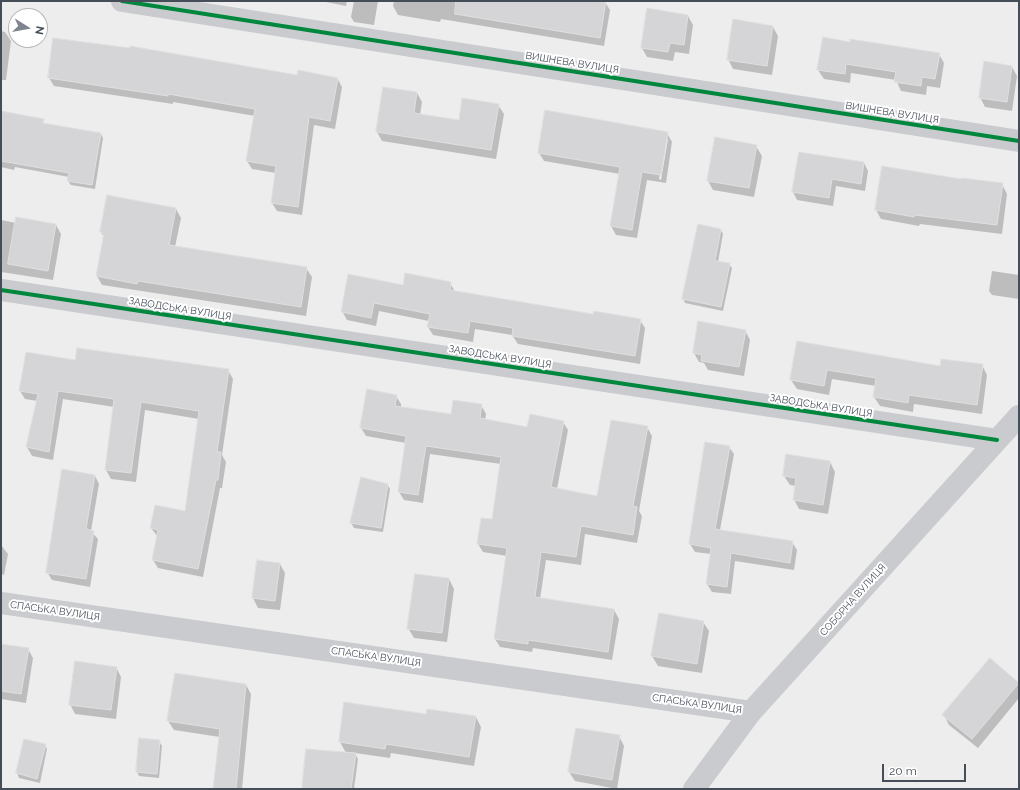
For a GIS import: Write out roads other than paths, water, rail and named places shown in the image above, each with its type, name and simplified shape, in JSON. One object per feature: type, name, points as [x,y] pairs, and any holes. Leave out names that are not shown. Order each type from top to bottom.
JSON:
[{"type":"street","name":"ВИШНЕВА ВУЛИЦЯ","points":[[122,1],[1019,140]]},
{"type":"street","name":"ЗАВОДСЬКА ВУЛИЦЯ","points":[[1,290],[997,440]]},
{"type":"street","name":"СОБОРНА ВУЛИЦЯ","points":[[694,789],[751,712],[1019,416]]},
{"type":"street","name":"СПАСЬКА ВУЛИЦЯ","points":[[1,603],[751,712]]}]
